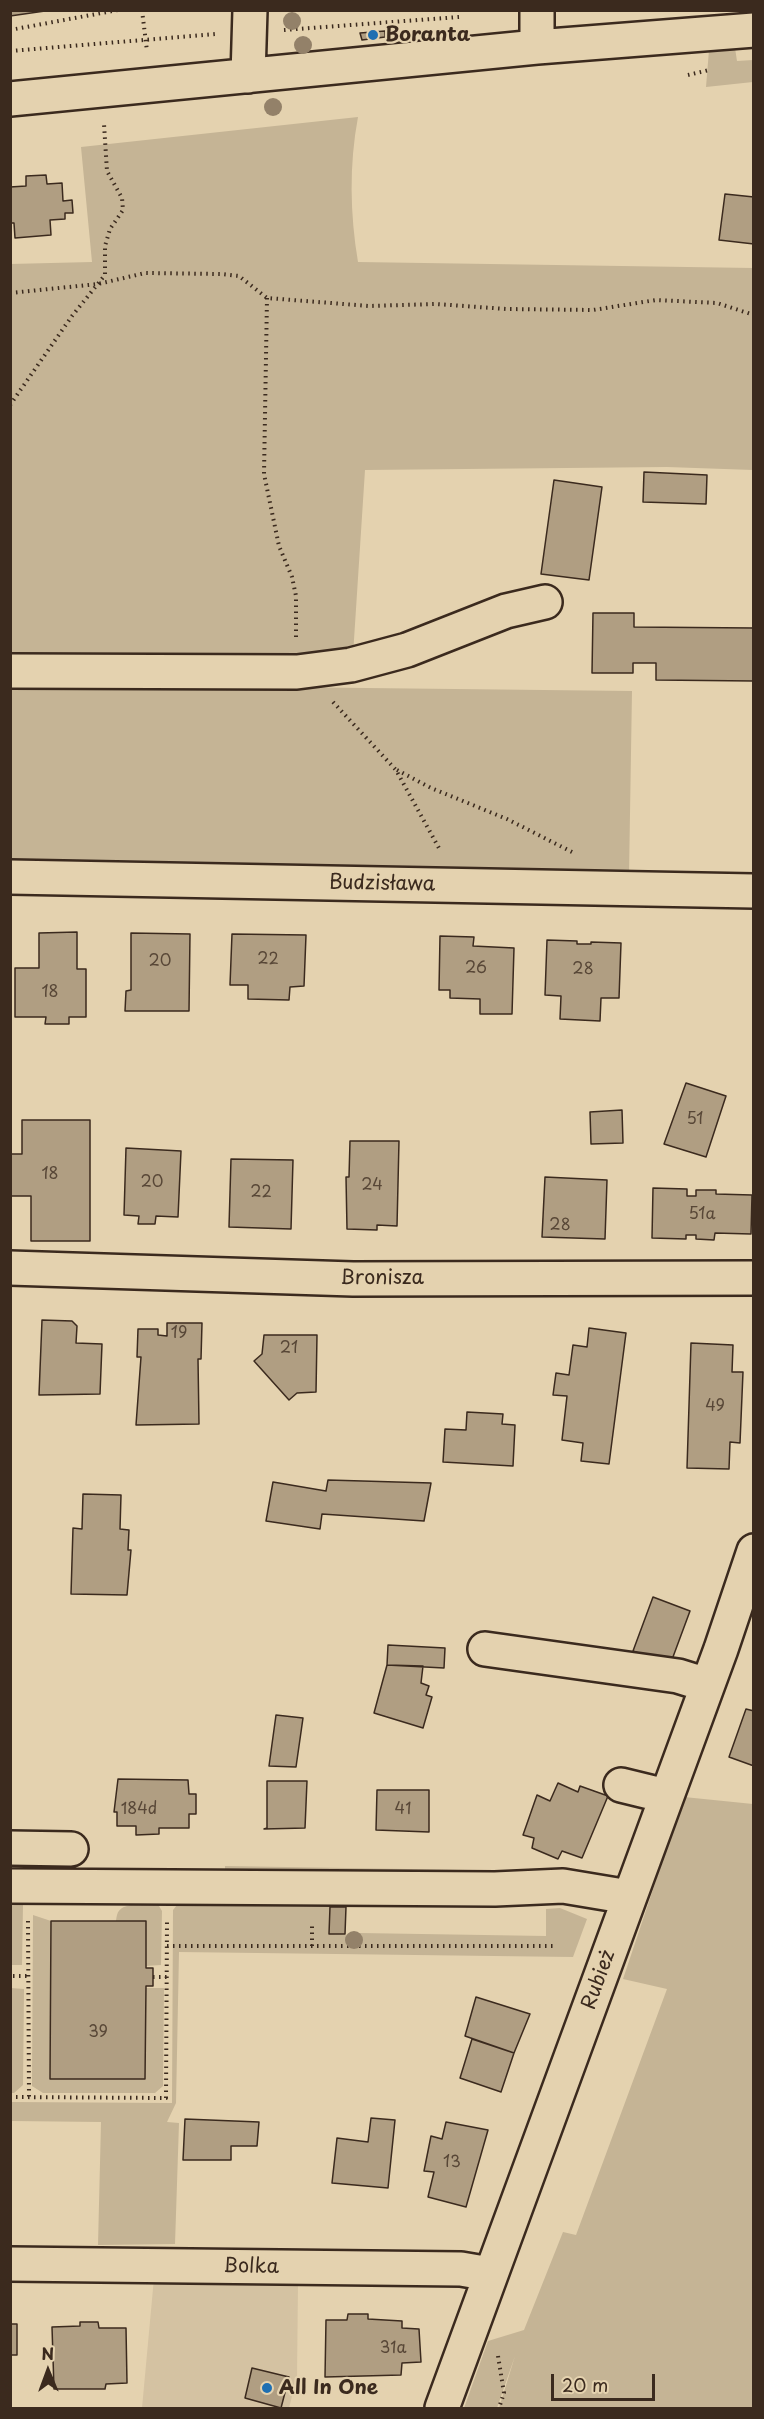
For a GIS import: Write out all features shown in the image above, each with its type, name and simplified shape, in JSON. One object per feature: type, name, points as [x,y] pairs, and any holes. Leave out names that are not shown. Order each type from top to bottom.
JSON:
[{"type":"street","points":[[248,76],[250,10]]},
{"type":"street","points":[[537,10],[537,46]]},
{"type":"street","points":[[10,99],[537,46],[753,30]]},
{"type":"street","points":[[10,671],[297,672],[351,664],[407,650],[506,611],[545,602]]},
{"type":"street","name":"Budzisława","points":[[10,878],[753,891]]},
{"type":"street","name":"Bronisza","points":[[10,1268],[353,1279],[753,1278]]},
{"type":"street","name":"Rubież","points":[[442,2409],[707,1684],[753,1551]]},
{"type":"street","points":[[485,1649],[678,1676],[707,1684]]},
{"type":"street","points":[[621,1785],[666,1796]]},
{"type":"street","points":[[10,1848],[71,1849]]},
{"type":"street","points":[[10,1886],[495,1889],[563,1886],[629,1897]]},
{"type":"street","name":"Bolka","points":[[10,2264],[461,2269],[490,2274]]},
{"type":"path","points":[[10,30],[118,10]]},
{"type":"path","points":[[142,10],[148,60]]},
{"type":"path","points":[[10,405],[72,316],[105,275],[105,246],[110,229],[123,210],[122,198],[107,171],[102,90]]},
{"type":"path","points":[[10,293],[98,284],[144,273],[221,274],[239,276],[267,298],[369,306],[436,304],[506,309],[593,310],[656,300],[717,303],[753,315]]},
{"type":"path","points":[[267,298],[264,474],[279,546],[292,577],[296,596],[297,672],[335,704],[396,770],[459,885]]},
{"type":"path","points":[[396,770],[430,788],[507,819],[572,852],[610,888]]},
{"type":"path","points":[[10,2097],[166,2098],[167,1887]]},
{"type":"path","points":[[28,1932],[28,2097]]},
{"type":"path","points":[[167,1946],[556,1946]]},
{"type":"path","points":[[13,1976],[28,1976]]},
{"type":"path","points":[[153,1977],[167,1977]]},
{"type":"path","points":[[497,2352],[504,2393],[500,2409]]},
{"type":"shaded area","points":[[735,48],[737,61],[753,60],[753,82],[706,87],[709,50]]},
{"type":"shaded area","points":[[358,117],[353,153],[352,190],[353,226],[358,262],[753,268],[753,470],[667,467],[365,470],[353,655],[11,663],[10,264],[92,262],[81,147]]},
{"type":"shaded area","points":[[11,684],[632,691],[629,875],[11,866]]},
{"type":"shaded area","points":[[684,1797],[753,1804],[753,2408],[499,2408],[515,2356],[497,2408],[464,2408],[488,2341],[524,2330],[563,2232],[576,2235],[667,1989],[623,1979]]},
{"type":"shaded area","points":[[225,1866],[528,1871],[498,1879],[225,1878]]},
{"type":"shaded area","points":[[11,1905],[23,1905],[22,1965],[11,1965]]},
{"type":"shaded area","points":[[130,1905],[159,1906],[162,1911],[161,1965],[146,1966],[146,1921],[116,1921],[119,1910]]},
{"type":"shaded area","points":[[177,1905],[330,1907],[330,1934],[355,1935],[359,1933],[546,1936],[546,1909],[560,1908],[587,1919],[573,1957],[179,1952],[176,2103],[167,2122],[179,2123],[175,2244],[98,2245],[101,2122],[11,2121],[11,2102],[172,2103],[173,1910]]},
{"type":"shaded area","points":[[33,1915],[51,1921],[50,2078],[145,2079],[146,1988],[164,1988],[163,2086],[155,2093],[43,2093],[32,2086]]},
{"type":"shaded area","points":[[11,1988],[24,1989],[23,2085],[14,2093],[10,2093]]},
{"type":"shaded area","points":[[154,2278],[298,2285],[297,2377],[289,2408],[142,2408]]},
{"type":"building","points":[[10,10],[52,10],[10,16]]},
{"type":"building","name":"Boranta","points":[[385,31],[385,37],[362,40],[360,33]]},
{"type":"building","points":[[46,175],[47,184],[62,183],[63,201],[72,200],[73,213],[65,213],[65,219],[50,220],[51,235],[15,238],[14,223],[10,223],[10,187],[26,186],[26,176]]},
{"type":"building","points":[[725,194],[754,197],[754,244],[719,240]]},
{"type":"building","points":[[644,472],[707,475],[706,504],[643,502]]},
{"type":"building","points":[[554,480],[602,487],[589,580],[541,574]]},
{"type":"building","points":[[593,613],[634,613],[634,627],[754,628],[754,681],[656,680],[656,663],[633,663],[633,673],[592,673]]},
{"type":"building","points":[[77,932],[77,969],[86,969],[86,1017],[69,1017],[69,1024],[45,1024],[46,1017],[15,1017],[15,968],[39,968],[39,933]]},
{"type":"building","points":[[131,933],[190,934],[189,1011],[125,1011],[126,991],[131,990]]},
{"type":"building","points":[[232,934],[306,935],[304,986],[290,987],[289,1000],[248,999],[248,985],[230,985]]},
{"type":"building","points":[[440,936],[474,937],[473,946],[514,948],[512,1014],[480,1014],[480,999],[450,998],[450,990],[439,990]]},
{"type":"building","points":[[547,940],[577,941],[577,944],[621,943],[619,998],[601,998],[600,1021],[560,1019],[561,996],[545,995]]},
{"type":"building","points":[[686,1083],[726,1096],[706,1157],[664,1144]]},
{"type":"building","points":[[622,1110],[623,1143],[591,1144],[590,1112]]},
{"type":"building","points":[[22,1120],[90,1120],[90,1241],[31,1241],[31,1196],[10,1196],[10,1154],[22,1154]]},
{"type":"building","points":[[350,1141],[399,1141],[397,1226],[377,1225],[377,1230],[347,1229],[346,1177],[349,1177]]},
{"type":"building","points":[[126,1148],[181,1151],[178,1217],[156,1216],[155,1224],[138,1224],[139,1216],[124,1215]]},
{"type":"building","points":[[231,1159],[293,1160],[291,1229],[229,1227]]},
{"type":"building","points":[[545,1177],[607,1180],[605,1239],[542,1237]]},
{"type":"building","points":[[653,1188],[687,1189],[687,1196],[696,1196],[696,1190],[716,1190],[716,1194],[752,1195],[751,1234],[715,1233],[714,1240],[696,1239],[696,1235],[686,1235],[686,1239],[652,1238]]},
{"type":"building","points":[[42,1320],[72,1321],[77,1326],[76,1343],[102,1344],[100,1394],[39,1395]]},
{"type":"building","points":[[167,1323],[202,1323],[201,1359],[198,1359],[199,1424],[136,1425],[141,1357],[137,1357],[138,1329],[158,1329],[158,1335],[167,1336]]},
{"type":"building","points":[[589,1328],[626,1333],[609,1464],[581,1461],[583,1443],[562,1440],[567,1396],[553,1395],[556,1373],[569,1375],[573,1345],[587,1347]]},
{"type":"building","points":[[264,1335],[317,1335],[316,1392],[297,1393],[289,1400],[254,1361],[262,1354]]},
{"type":"building","points":[[691,1343],[733,1345],[732,1372],[743,1372],[740,1443],[730,1442],[729,1469],[687,1468]]},
{"type":"building","points":[[467,1412],[503,1414],[502,1424],[515,1425],[513,1466],[443,1462],[445,1429],[466,1430]]},
{"type":"building","points":[[328,1480],[431,1483],[424,1521],[322,1514],[320,1529],[266,1521],[273,1482],[326,1491]]},
{"type":"building","points":[[83,1494],[121,1495],[120,1529],[129,1530],[128,1550],[131,1550],[127,1595],[71,1594],[73,1528],[82,1529]]},
{"type":"building","points":[[653,1597],[690,1611],[670,1665],[633,1651]]},
{"type":"building","points":[[388,1645],[445,1648],[444,1668],[387,1665]]},
{"type":"building","points":[[387,1665],[423,1666],[421,1683],[429,1686],[426,1695],[432,1697],[423,1728],[374,1713]]},
{"type":"building","points":[[746,1709],[754,1711],[754,1766],[729,1757]]},
{"type":"building","points":[[276,1715],[303,1718],[296,1767],[269,1766]]},
{"type":"building","points":[[118,1779],[188,1780],[189,1794],[196,1794],[196,1814],[189,1814],[189,1828],[159,1828],[159,1834],[136,1835],[136,1826],[117,1826],[117,1812],[114,1812]]},
{"type":"building","points":[[267,1781],[307,1781],[305,1828],[264,1829],[267,1828]]},
{"type":"building","points":[[558,1783],[578,1792],[580,1786],[608,1796],[582,1858],[562,1851],[558,1859],[532,1848],[534,1838],[523,1835],[537,1795],[550,1801]]},
{"type":"building","points":[[377,1790],[429,1790],[429,1832],[376,1830]]},
{"type":"building","points":[[330,1907],[346,1907],[345,1934],[329,1934]]},
{"type":"building","points":[[51,1921],[146,1921],[146,1968],[153,1968],[153,1986],[146,1986],[145,2079],[50,2079]]},
{"type":"building","points":[[476,1997],[530,2014],[514,2053],[465,2036]]},
{"type":"building","points":[[472,2039],[514,2053],[501,2092],[460,2078]]},
{"type":"building","points":[[371,2118],[395,2120],[388,2188],[332,2183],[337,2138],[368,2142]]},
{"type":"building","points":[[185,2119],[259,2122],[257,2146],[231,2146],[231,2160],[183,2160]]},
{"type":"building","points":[[446,2122],[488,2130],[466,2207],[428,2197],[434,2172],[424,2171],[431,2136],[442,2139]]},
{"type":"building","points":[[348,2314],[368,2314],[368,2319],[402,2321],[402,2328],[419,2329],[421,2362],[402,2363],[401,2375],[325,2377],[326,2320],[347,2320]]},
{"type":"building","points":[[80,2322],[98,2322],[99,2328],[126,2328],[127,2383],[106,2384],[105,2389],[54,2389],[52,2327],[80,2326]]},
{"type":"building","points":[[10,2324],[17,2324],[17,2355],[10,2355]]},
{"type":"building","name":"All In One","points":[[252,2368],[289,2377],[281,2408],[245,2398]]},
{"type":"place","name":"Boranta","points":[[373,35]]},
{"type":"place","name":"All In One","points":[[267,2388]]}]
